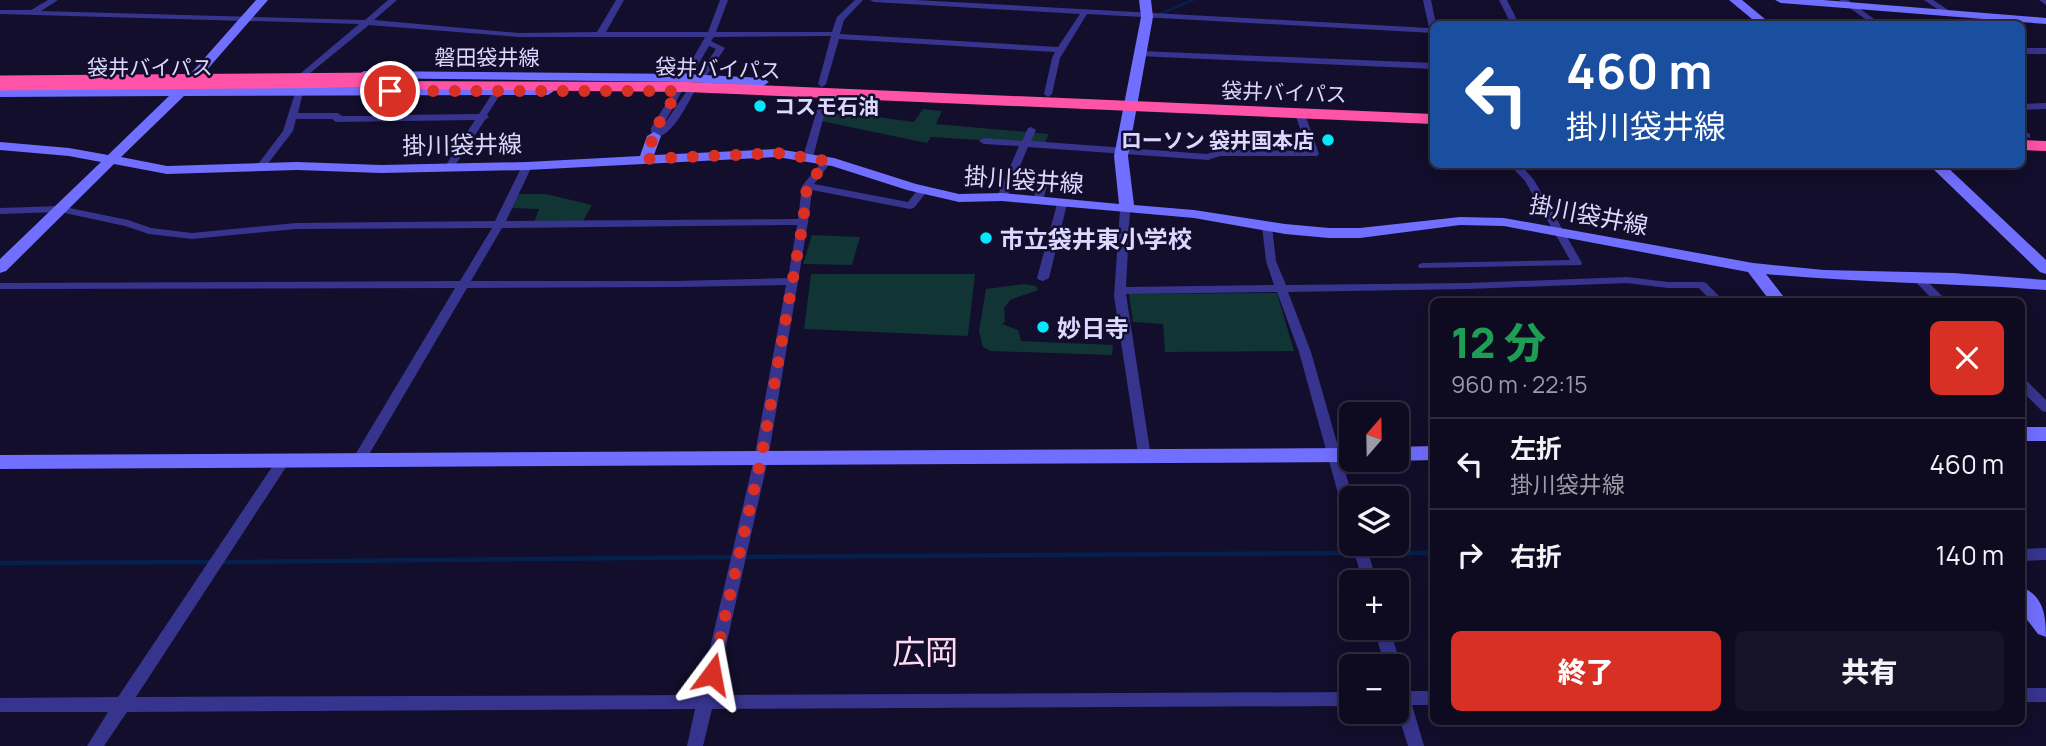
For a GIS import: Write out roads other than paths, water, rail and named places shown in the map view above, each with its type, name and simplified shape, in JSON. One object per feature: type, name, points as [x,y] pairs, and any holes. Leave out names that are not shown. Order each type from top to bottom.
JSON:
[{"type":"highway","name":"袋井バイパス","points":[[0,83],[766,86],[1133,102],[1430,110]]},
{"type":"highway","name":"袋井バイパス","points":[[0,91],[381,83]]},
{"type":"highway","name":"袋井バイパス","points":[[824,89],[1048,94],[1300,114],[1430,119]]},
{"type":"highway","points":[[2025,137],[2046,137]]},
{"type":"highway","points":[[2025,138],[2046,146]]},
{"type":"main road","points":[[0,268],[197,76],[262,0]]},
{"type":"main road","points":[[1735,0],[1761,21]]},
{"type":"main road","points":[[1781,0],[1847,3],[2046,21]]},
{"type":"main road","points":[[1126,210],[1122,152],[1151,12]]},
{"type":"main road","name":"磐田袋井線","points":[[0,77],[304,75],[685,86],[743,93],[766,86]]},
{"type":"main road","name":"磐田袋井線","points":[[0,91],[180,93],[499,90],[685,86],[700,79],[766,86]]},
{"type":"main road","points":[[646,159],[654,136]]},
{"type":"main road","name":"掛川袋井線","points":[[0,146],[69,152],[167,170],[297,166],[527,166],[777,153],[827,161],[959,198],[1002,197],[1194,214],[1307,232],[1360,233],[1428,224],[1504,222],[1560,230],[1753,268],[1824,275],[2001,280],[2046,285]]},
{"type":"main road","points":[[1939,168],[2046,269]]},
{"type":"main road","points":[[1753,268],[1777,298]]},
{"type":"main road","points":[[2025,433],[2046,434]]},
{"type":"main road","points":[[1409,454],[1430,453]]},
{"type":"main road","points":[[0,462],[1339,456]]},
{"type":"main road","points":[[2025,601],[2046,628]]},
{"type":"street","points":[[32,13],[54,0]]},
{"type":"street","points":[[304,75],[393,0]]},
{"type":"street","points":[[600,35],[620,0]]},
{"type":"street","points":[[654,136],[665,130],[724,0]]},
{"type":"street","points":[[808,157],[840,19],[859,0]]},
{"type":"street","points":[[874,0],[1084,13],[1151,12],[1430,29]]},
{"type":"street","points":[[938,0],[1430,29]]},
{"type":"street","points":[[1427,0],[1431,21]]},
{"type":"street","points":[[1503,0],[1514,21]]},
{"type":"street","points":[[1928,0],[1949,13]]},
{"type":"street","points":[[1847,3],[1873,21]]},
{"type":"street","points":[[0,12],[367,22],[519,35],[709,38],[835,35],[1060,50]]},
{"type":"street","points":[[1048,94],[1056,58],[1084,13]]},
{"type":"street","points":[[700,79],[721,48],[709,38]]},
{"type":"street","points":[[2025,51],[2046,51]]},
{"type":"street","points":[[1141,54],[1430,66]]},
{"type":"street","points":[[449,168],[499,90]]},
{"type":"street","points":[[389,118],[413,91]]},
{"type":"street","points":[[260,168],[288,131],[299,92]]},
{"type":"street","points":[[2025,107],[2046,107]]},
{"type":"street","points":[[984,141],[1208,157],[1219,153],[1314,154],[1300,114]]},
{"type":"street","points":[[292,116],[484,117]]},
{"type":"street","points":[[1002,197],[1031,131]]},
{"type":"street","points":[[695,746],[761,459],[807,186],[827,161]]},
{"type":"street","points":[[359,460],[498,226],[527,166]]},
{"type":"street","points":[[1423,266],[1577,262],[1529,180],[1518,168]]},
{"type":"street","points":[[1038,200],[1044,180]]},
{"type":"street","points":[[807,186],[911,205],[923,190]]},
{"type":"street","points":[[1043,278],[1062,204]]},
{"type":"street","points":[[0,211],[60,209],[128,223],[149,231],[192,236],[296,226],[803,222]]},
{"type":"street","points":[[1126,210],[1120,291],[1144,457]]},
{"type":"street","points":[[1267,226],[1271,261],[1339,445]]},
{"type":"street","points":[[1917,277],[1938,298]]},
{"type":"street","points":[[1120,291],[1468,286],[1627,279],[1668,285],[1702,285],[1715,298]]},
{"type":"street","points":[[0,286],[792,281]]},
{"type":"street","points":[[2025,386],[2046,408]]},
{"type":"street","points":[[95,746],[283,461]]},
{"type":"street","points":[[2025,555],[2046,554]]},
{"type":"street","points":[[2025,695],[2046,695]]},
{"type":"street","points":[[1409,698],[1430,698]]},
{"type":"street","points":[[0,705],[1339,699]]},
{"type":"street","points":[[1408,724],[1416,746]]},
{"type":"waterway","points":[[1160,14],[1193,0]]},
{"type":"waterway","points":[[742,557],[1339,553]]},
{"type":"waterway","points":[[1409,553],[1430,553]]},
{"type":"waterway","points":[[221,562],[735,557]]},
{"type":"waterway","points":[[0,563],[213,562]]},
{"type":"place","name":"コスモ石油","points":[[760,106]]},
{"type":"place","name":"ローソン 袋井国本店","points":[[1328,140]]},
{"type":"place","name":"市立袋井東小学校","points":[[986,238]]},
{"type":"place","name":"妙日寺","points":[[1043,327]]},
{"type":"district","name":"広岡","points":[[925,651]]}]
